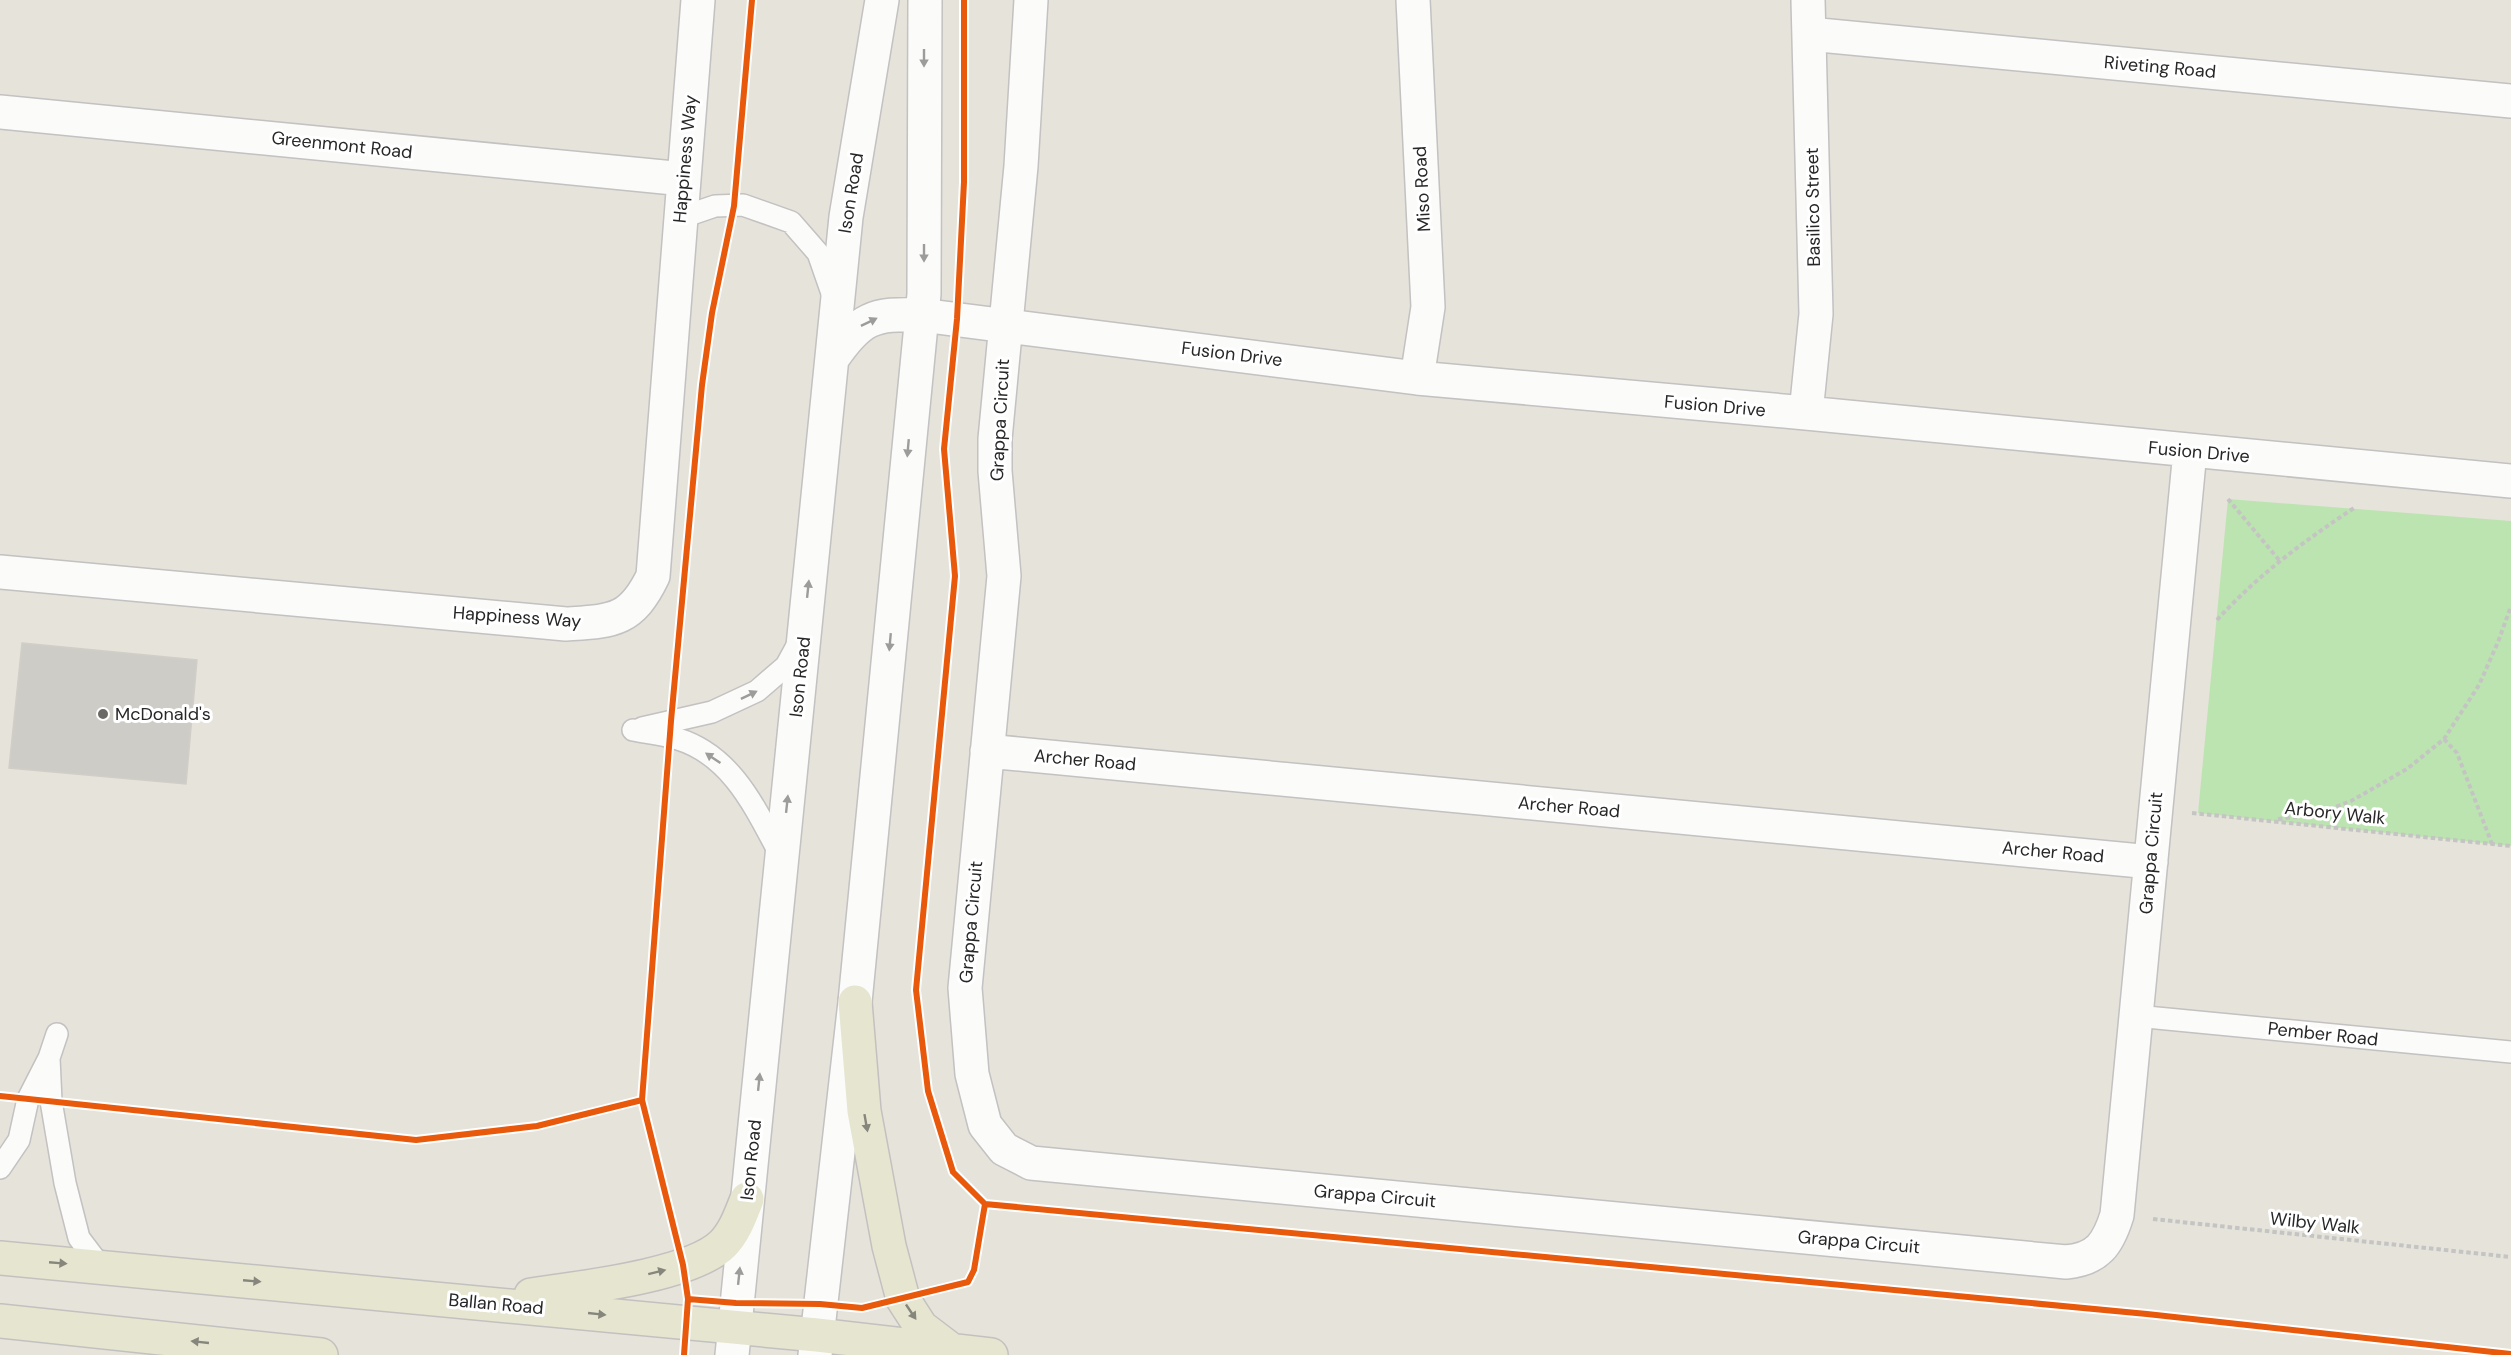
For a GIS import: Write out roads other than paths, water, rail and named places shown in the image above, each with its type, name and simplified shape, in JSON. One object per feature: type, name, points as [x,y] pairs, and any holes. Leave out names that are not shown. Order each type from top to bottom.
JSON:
[{"type":"main road","points":[[855,1002],[864,1111],[889,1246],[903,1299],[921,1327],[950,1349]]},
{"type":"main road","points":[[476,1302],[586,1287],[683,1265],[706,1255],[723,1244],[737,1223],[747,1199]]},
{"type":"main road","name":"Ballan Road","points":[[0,1258],[476,1302],[733,1341],[950,1349],[991,1355]]},
{"type":"main road","points":[[0,1321],[321,1355]]},
{"type":"street","name":"Happiness Way","points":[[0,572],[566,624],[604,622],[626,613],[642,598],[652,576],[698,0]]},
{"type":"street","name":"Ison Road","points":[[733,1341],[846,217],[882,0]]},
{"type":"street","points":[[816,1345],[855,1002],[924,282],[925,0]]},
{"type":"street","name":"Grappa Circuit","points":[[1031,0],[1021,166],[995,461],[1004,576],[965,988],[972,1074],[985,1125],[1004,1149],[1031,1163],[2066,1262],[2082,1260],[2098,1251],[2110,1238],[2117,1215],[2190,451]]},
{"type":"street","name":"Miso Road","points":[[1413,0],[1428,307],[1417,378]]},
{"type":"street","name":"Basilico Street","points":[[1806,413],[1815,314],[1808,0]]},
{"type":"street","name":"Riveting Road","points":[[1809,34],[2511,101]]},
{"type":"street","name":"Greenmont Road","points":[[0,112],[684,179]]},
{"type":"street","name":"Fusion Drive","points":[[832,359],[847,337],[865,322],[888,314],[921,315],[1417,378],[2511,481]]},
{"type":"street","name":"Archer Road","points":[[987,751],[2151,862]]},
{"type":"lane","points":[[681,218],[715,206],[743,205],[791,222],[818,254],[837,308]]},
{"type":"lane","points":[[782,857],[746,791],[718,759],[679,739],[633,730],[712,712],[757,691],[786,666],[804,634]]},
{"type":"lane","name":"Pember Road","points":[[2136,1016],[2511,1052]]},
{"type":"lane","points":[[0,1168],[19,1140],[28,1099],[49,1058],[57,1034]]},
{"type":"lane","points":[[49,1058],[51,1101],[65,1183],[79,1238],[101,1267]]},
{"type":"place","name":"McDonald's","points":[[103,714]]}]
